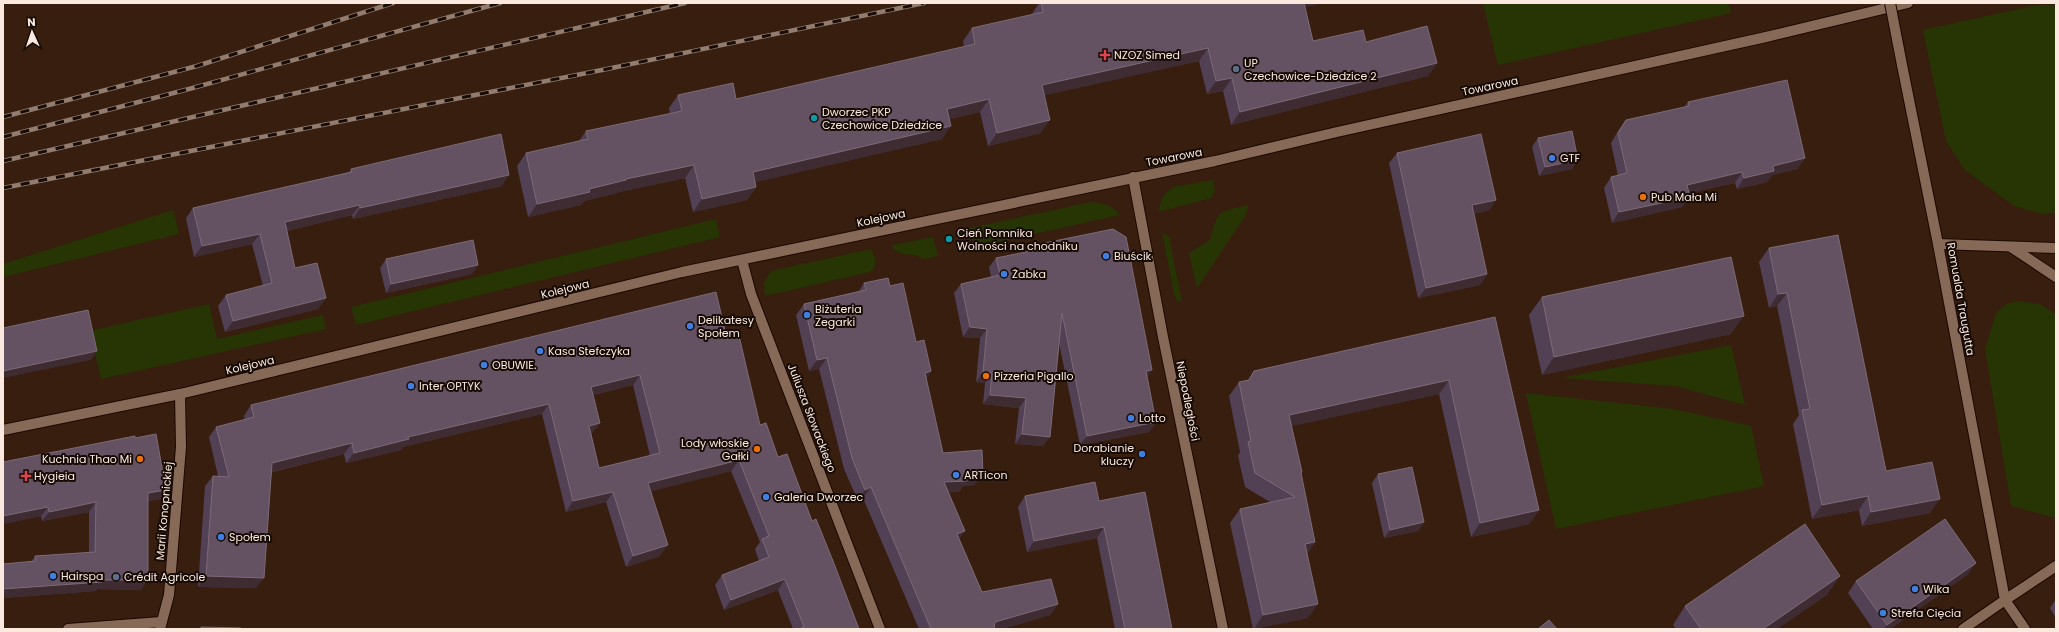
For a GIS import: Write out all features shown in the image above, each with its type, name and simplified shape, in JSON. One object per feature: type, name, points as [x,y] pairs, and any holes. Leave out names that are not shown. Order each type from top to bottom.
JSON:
[{"type":"street","name":"Romualda Traugutta","points":[[1890,3],[1938,244],[2005,600]]},
{"type":"street","name":"Towarowa","points":[[1133,177],[1223,160],[1337,132],[1908,3]]},
{"type":"street","name":"Kolejowa","points":[[3,430],[180,394],[675,274],[1133,177]]},
{"type":"street","name":"Niepodległości","points":[[1133,177],[1163,337],[1223,629]]},
{"type":"street","points":[[1938,244],[2056,248]]},
{"type":"street","points":[[2011,247],[2056,277]]},
{"type":"street","name":"Juliusza Słowackiego","points":[[742,260],[751,294],[880,629]]},
{"type":"street","name":"Marii Konopnickiej","points":[[161,626],[170,587],[181,447],[180,394]]},
{"type":"street","points":[[1963,629],[2056,566]]},
{"type":"street","points":[[2005,600],[2025,629]]},
{"type":"street","points":[[68,629],[161,626]]},
{"type":"green space","points":[[1483,3],[1728,3],[1731,13],[1498,65]]},
{"type":"green space","points":[[2038,5],[2056,5],[2056,213],[2041,214],[2014,206],[1965,170],[1946,141],[1923,30]]},
{"type":"green space","points":[[1213,180],[1215,191],[1211,198],[1158,212],[1163,196],[1173,187]]},
{"type":"green space","points":[[1091,202],[1107,205],[1120,215],[975,247],[972,235],[961,230]]},
{"type":"green space","points":[[1249,205],[1245,216],[1197,288],[1189,253],[1210,240],[1215,222],[1221,213]]},
{"type":"green space","points":[[173,210],[179,234],[3,277],[3,264]]},
{"type":"green space","points":[[716,219],[720,237],[356,325],[351,307]]},
{"type":"green space","points":[[1162,232],[1169,237],[1182,302],[1177,300],[1174,294]]},
{"type":"green space","points":[[933,237],[938,256],[925,259],[914,255],[902,254],[893,249],[892,245]]},
{"type":"green space","points":[[871,249],[874,255],[875,264],[873,270],[870,272],[765,296],[764,282],[771,271]]},
{"type":"green space","points":[[2017,301],[2040,304],[2056,314],[2056,518],[2011,506],[1985,349],[1996,313],[2005,305]]},
{"type":"green space","points":[[209,304],[217,339],[323,315],[326,329],[101,379],[90,331]]},
{"type":"green space","points":[[1731,345],[1745,405],[1675,386],[1561,378]]},
{"type":"green space","points":[[1526,393],[1673,409],[1751,426],[1764,486],[1556,529]]},
{"type":"building","points":[[1041,3],[1304,3],[1313,41],[1363,30],[1366,42],[1427,26],[1437,63],[1240,112],[1232,78],[1216,81],[1208,48],[1042,85],[1050,120],[997,133],[989,99],[947,109],[951,126],[753,172],[756,187],[702,199],[694,165],[626,179],[589,189],[590,192],[537,204],[526,153],[588,139],[586,131],[682,111],[678,95],[733,83],[736,99],[975,44],[972,28],[1043,12]]},
{"type":"building","points":[[1787,80],[1805,158],[1773,166],[1774,171],[1744,178],[1742,172],[1687,185],[1690,197],[1619,212],[1611,177],[1627,173],[1618,133],[1626,120],[1689,106],[1688,102]]},
{"type":"building","points":[[1572,131],[1578,160],[1545,167],[1538,138]]},
{"type":"building","points":[[501,134],[509,175],[360,208],[360,205],[285,222],[295,268],[317,263],[326,298],[233,321],[226,295],[272,283],[260,234],[202,246],[193,208],[352,172],[351,169]]},
{"type":"building","points":[[1481,134],[1496,200],[1472,205],[1487,274],[1426,288],[1397,153]]},
{"type":"building","points":[[1113,229],[1126,237],[1152,370],[1146,371],[1156,422],[1087,436],[1062,313],[1050,437],[1022,434],[1026,398],[990,395],[992,373],[983,372],[987,329],[970,327],[961,284],[1000,275],[996,258],[1031,251],[1030,246]]},
{"type":"building","points":[[1838,235],[1886,471],[1932,462],[1940,499],[1871,512],[1868,496],[1822,505],[1802,410],[1810,409],[1787,293],[1778,294],[1769,248]]},
{"type":"building","points":[[473,240],[478,265],[391,284],[386,259]]},
{"type":"building","points":[[1731,257],[1744,316],[1554,357],[1542,297]]},
{"type":"building","points":[[888,278],[890,286],[903,283],[916,342],[924,340],[931,371],[925,373],[943,453],[982,450],[983,474],[966,476],[967,481],[944,482],[965,531],[957,534],[982,592],[1051,579],[1058,604],[995,622],[994,629],[931,629],[871,487],[865,490],[852,458],[827,358],[817,360],[804,304],[866,290],[864,283]]},
{"type":"building","points":[[716,292],[727,339],[739,336],[760,425],[766,423],[778,457],[787,454],[812,521],[816,519],[859,629],[799,629],[804,627],[785,579],[731,600],[722,575],[769,557],[762,539],[769,536],[739,460],[648,483],[668,545],[633,556],[613,492],[573,501],[549,404],[408,437],[409,439],[354,453],[352,443],[272,463],[264,578],[206,576],[213,476],[229,477],[216,427],[254,417],[251,405]],"holes":[[[640,375],[660,453],[599,468],[589,426],[600,423],[591,387]]]},
{"type":"building","points":[[88,310],[97,351],[3,371],[3,328]]},
{"type":"building","points":[[1495,317],[1539,510],[1480,523],[1449,380],[1289,415],[1302,472],[1315,542],[1305,544],[1318,604],[1263,615],[1240,509],[1295,497],[1255,473],[1248,442],[1251,441],[1239,382],[1249,380],[1254,371]]},
{"type":"building","points":[[156,434],[166,490],[148,493],[148,580],[102,580],[102,582],[3,589],[3,564],[36,561],[35,556],[95,552],[96,502],[49,512],[48,507],[3,516],[3,462],[135,436],[135,438]]},
{"type":"building","points":[[1412,467],[1424,522],[1390,530],[1378,474]]},
{"type":"building","points":[[1095,482],[1099,501],[1145,492],[1172,629],[1125,629],[1104,527],[1034,541],[1025,496]]},
{"type":"building","points":[[1945,519],[1976,563],[1887,625],[1856,581]]},
{"type":"building","points":[[1805,524],[1840,576],[1763,629],[1701,629],[1685,606]]},
{"type":"building","points":[[1549,620],[1557,629],[1538,629]]},
{"type":"building","points":[[201,627],[241,628],[241,629],[201,629]]},
{"type":"railway","points":[[3,117],[197,66],[393,3]]},
{"type":"railway","points":[[3,137],[189,89],[500,3]]},
{"type":"railway","points":[[3,161],[685,3]]},
{"type":"railway","points":[[3,188],[607,69],[924,3]]},
{"type":"place","name":"NZOZ Simed","points":[[1105,55]]},
{"type":"place","name":"UP Czechowice-Dziedzice 2","points":[[1236,69]]},
{"type":"place","name":"Dworzec PKP Czechowice Dziedzice","points":[[814,118]]},
{"type":"place","name":"GTF","points":[[1552,158]]},
{"type":"place","name":"Pub Mała Mi","points":[[1643,197]]},
{"type":"place","name":"Cień Pomnika Wolności na chodniku","points":[[949,239]]},
{"type":"place","name":"Biuścik","points":[[1106,256]]},
{"type":"place","name":"Żabka","points":[[1004,274]]},
{"type":"place","name":"Biżuteria Zegarki","points":[[807,315]]},
{"type":"place","name":"Delikatesy Społem","points":[[690,326]]},
{"type":"place","name":"Kasa Stefczyka","points":[[540,351]]},
{"type":"place","name":"OBUWIE.","points":[[484,365]]},
{"type":"place","name":"Pizzeria Pigallo","points":[[986,376]]},
{"type":"place","name":"Inter OPTYK","points":[[411,386]]},
{"type":"place","name":"Lotto","points":[[1131,418]]},
{"type":"place","name":"Lody włoskie Gałki","points":[[757,449]]},
{"type":"place","name":"Dorabianie kluczy","points":[[1142,454]]},
{"type":"place","name":"Kuchnia Thao Mi","points":[[140,459]]},
{"type":"place","name":"ARTicon","points":[[956,475]]},
{"type":"place","name":"Hygieia","points":[[26,476]]},
{"type":"place","name":"Galeria Dworzec","points":[[766,497]]},
{"type":"place","name":"Społem","points":[[221,537]]},
{"type":"place","name":"Hairspa","points":[[53,576]]},
{"type":"place","name":"Crédit Agricole","points":[[116,577]]},
{"type":"place","name":"Wika","points":[[1915,589]]},
{"type":"place","name":"Strefa Cięcia","points":[[1883,613]]}]
